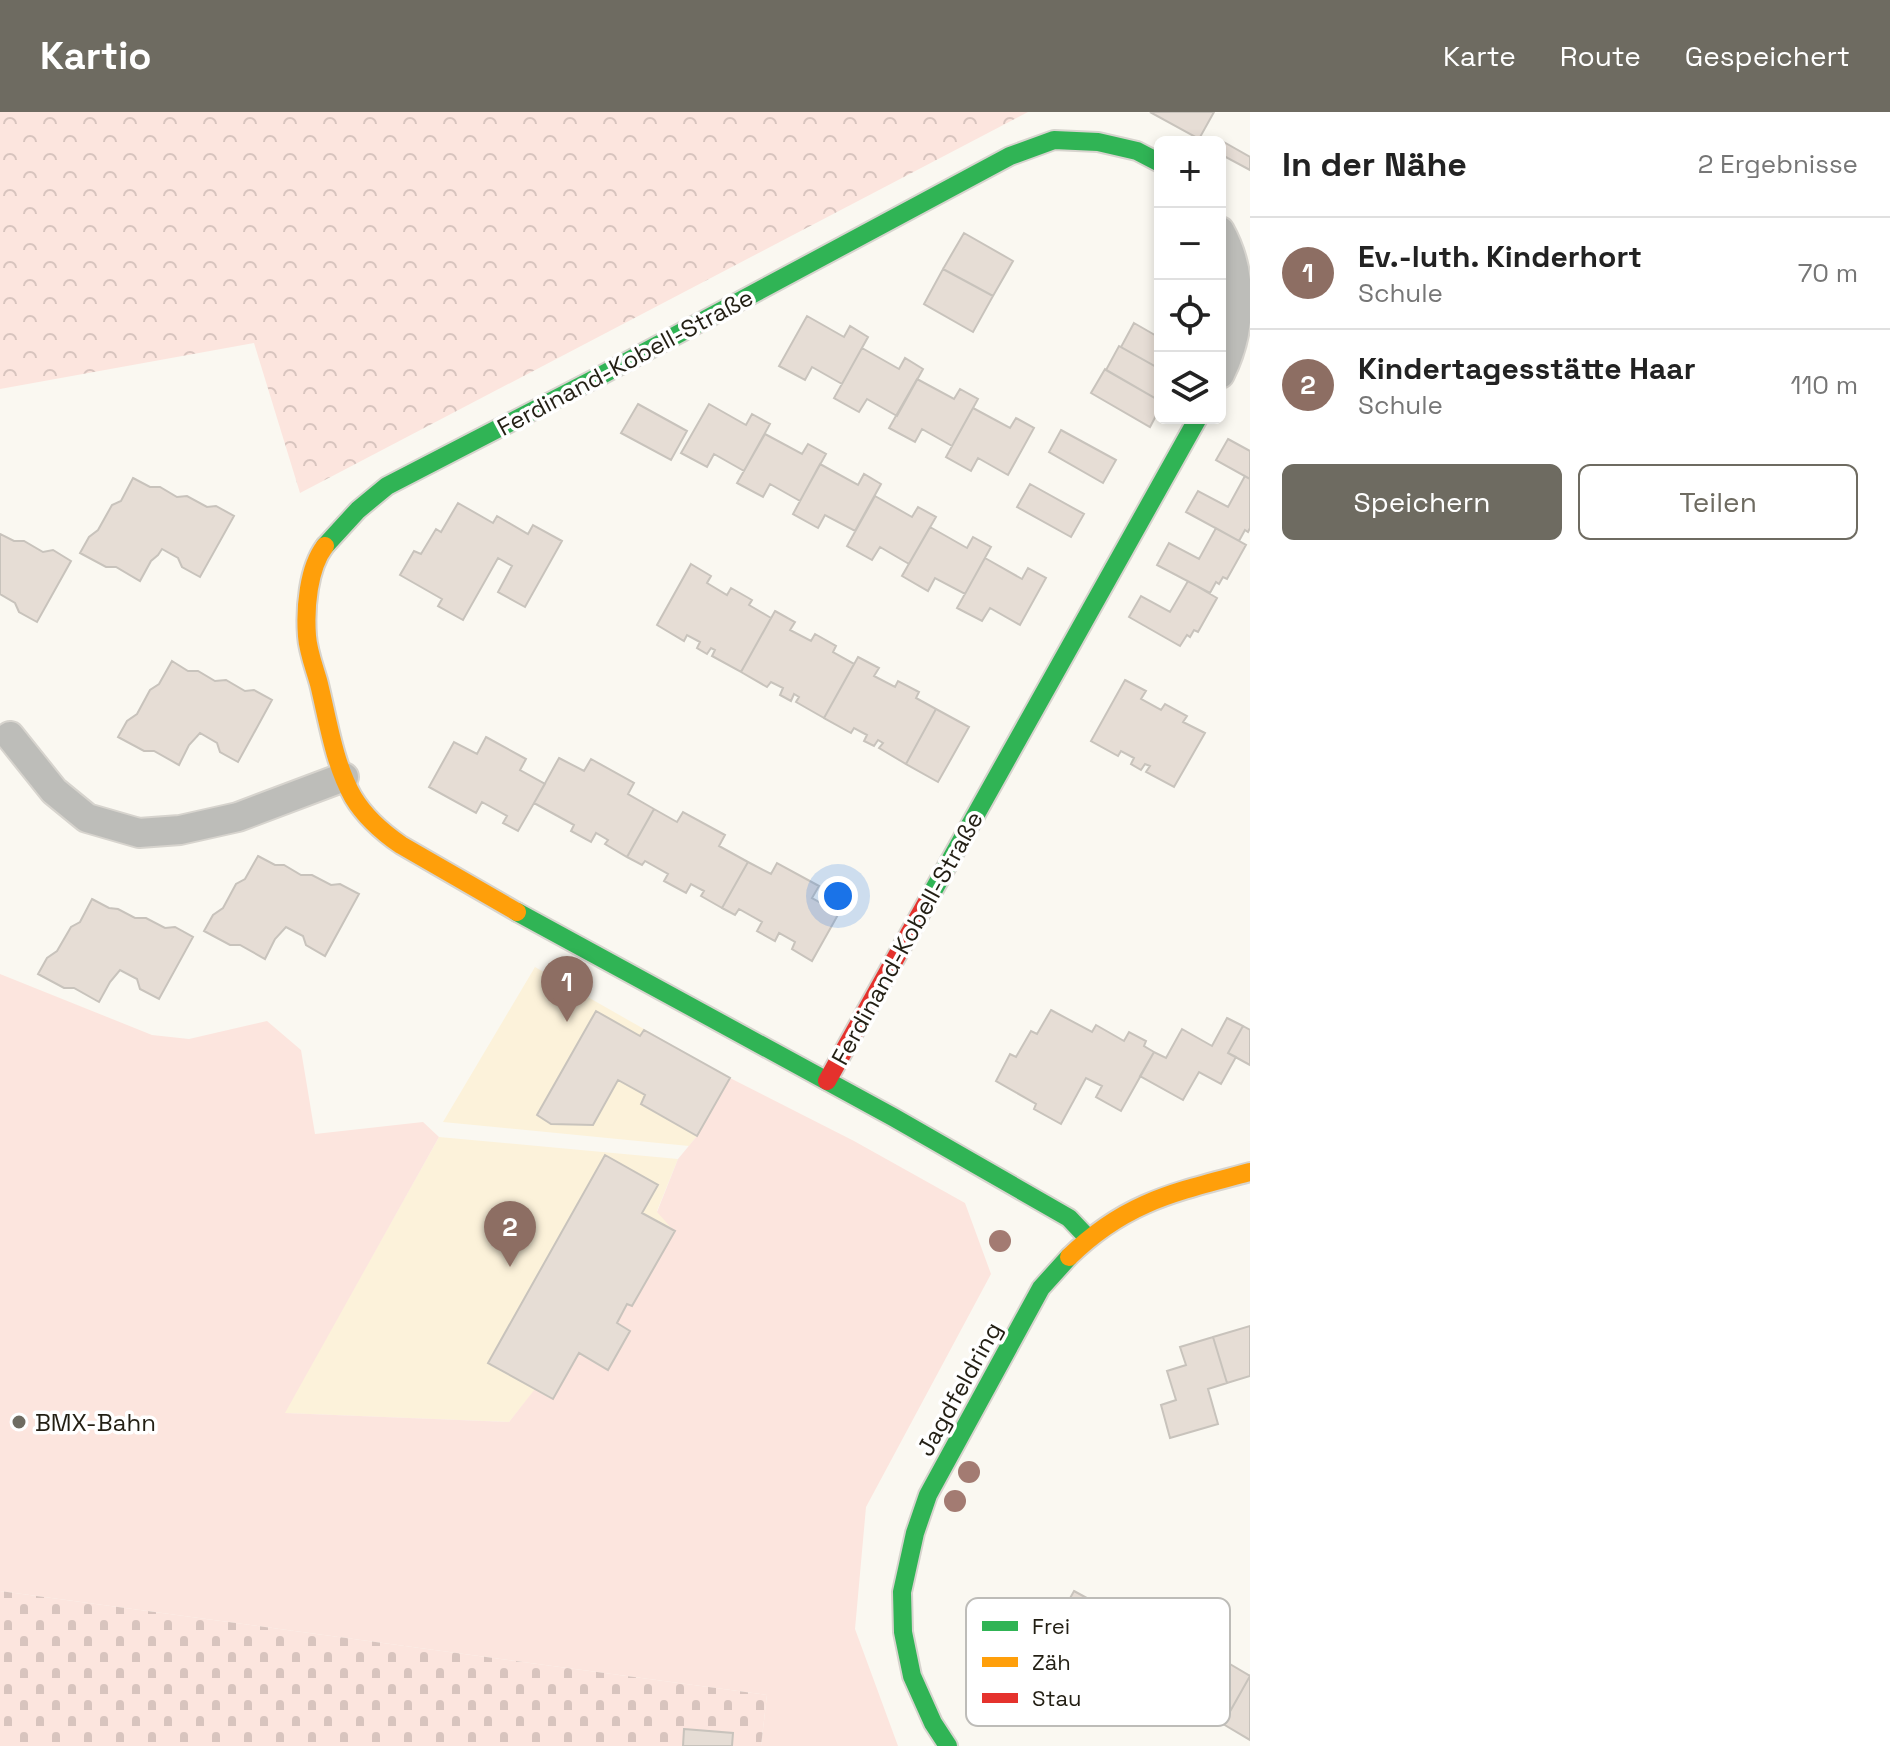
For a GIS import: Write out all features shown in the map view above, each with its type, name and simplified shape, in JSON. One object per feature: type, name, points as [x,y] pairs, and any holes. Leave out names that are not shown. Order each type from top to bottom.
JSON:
[{"type":"street","name":"Ferdinand-Kobell-Straße","points":[[1088,1238],[1069,1218],[827,1081],[470,886],[384,833],[354,798],[344,777],[307,638],[307,601],[315,565],[322,550],[358,510],[387,486],[588,383],[1010,156],[1054,140],[1098,142],[1137,151],[1154,160]]},
{"type":"street","points":[[1226,241],[1235,270],[1237,323],[1226,362]]},
{"type":"street","name":"Ferdinand-Kobell-Straße","points":[[827,1081],[1195,424]]},
{"type":"street","points":[[10,736],[54,791],[87,818],[139,833],[180,830],[238,817],[344,777]]},
{"type":"street","name":"Jagdfeldring","points":[[948,1746],[933,1723],[912,1676],[903,1632],[902,1592],[915,1533],[928,1495],[1041,1288],[1064,1261],[1088,1238],[1118,1217],[1152,1200],[1250,1172]]},
{"type":"shaded area","points":[[535,967],[730,1078],[689,1146],[443,1122]]},
{"type":"shaded area","points":[[439,1137],[678,1159],[657,1211],[675,1231],[632,1306],[617,1323],[630,1331],[608,1370],[553,1399],[535,1390],[509,1422],[284,1413]]},
{"type":"green space","points":[[0,112],[1028,112],[300,493],[254,343],[0,389]]},
{"type":"green space","points":[[0,974],[152,1035],[189,1039],[267,1021],[301,1050],[315,1134],[423,1122],[439,1137],[285,1413],[509,1422],[535,1389],[553,1399],[579,1353],[608,1369],[630,1331],[617,1323],[627,1304],[632,1306],[674,1231],[657,1212],[678,1159],[697,1136],[730,1078],[854,1141],[965,1203],[991,1274],[866,1507],[855,1629],[898,1746],[761,1746],[767,1695],[0,1591]]},
{"type":"green space","points":[[0,1591],[767,1695],[761,1746],[0,1746]]},
{"type":"building","points":[[1150,112],[1214,112],[1201,136],[1194,136]]},
{"type":"building","points":[[1226,143],[1250,157],[1250,170],[1226,157]]},
{"type":"building","points":[[964,233],[1013,261],[993,296],[943,269]]},
{"type":"building","points":[[943,269],[993,296],[973,332],[924,304]]},
{"type":"building","points":[[807,316],[844,337],[850,326],[868,337],[842,384],[812,367],[805,380],[779,366]]},
{"type":"building","points":[[1134,323],[1154,335],[1154,366],[1121,347]]},
{"type":"building","points":[[1119,346],[1154,366],[1154,398],[1106,370]]},
{"type":"building","points":[[862,348],[899,369],[905,358],[923,369],[897,416],[867,399],[859,412],[834,398]]},
{"type":"building","points":[[1105,369],[1154,398],[1154,419],[1150,427],[1091,393]]},
{"type":"building","points":[[917,379],[954,399],[960,389],[978,399],[952,446],[922,429],[915,442],[889,428]]},
{"type":"building","points":[[638,404],[687,431],[671,460],[621,433]]},
{"type":"building","points":[[709,404],[746,425],[752,414],[770,424],[744,471],[714,454],[707,467],[681,453]]},
{"type":"building","points":[[973,408],[1010,428],[1016,418],[1034,428],[1008,475],[978,458],[971,471],[946,457]]},
{"type":"building","points":[[1061,430],[1116,460],[1103,483],[1049,452]]},
{"type":"building","points":[[765,434],[802,454],[808,444],[826,454],[800,501],[770,484],[763,497],[737,483]]},
{"type":"building","points":[[1228,439],[1250,451],[1250,479],[1216,460]]},
{"type":"building","points":[[820,464],[858,485],[864,474],[881,484],[855,531],[825,515],[818,528],[793,514]]},
{"type":"building","points":[[1245,476],[1250,479],[1250,528],[1248,532],[1245,530],[1239,541],[1186,512],[1198,491],[1228,507]]},
{"type":"building","points":[[133,478],[150,487],[160,487],[177,497],[187,496],[207,507],[216,506],[234,516],[200,577],[182,567],[178,558],[162,549],[140,581],[116,567],[106,567],[80,553],[112,505],[121,501]]},
{"type":"building","points":[[1030,484],[1084,514],[1071,537],[1017,507]]},
{"type":"building","points":[[875,496],[912,517],[918,507],[936,517],[909,564],[880,547],[872,560],[847,546]]},
{"type":"building","points":[[458,503],[493,523],[497,516],[528,534],[533,525],[562,541],[525,607],[498,592],[512,566],[498,558],[463,620],[438,606],[442,599],[400,575],[414,551],[421,554],[436,529],[441,532]]},
{"type":"building","points":[[930,527],[967,548],[973,537],[991,547],[965,594],[935,578],[928,591],[902,576]]},
{"type":"building","points":[[1216,528],[1246,545],[1227,579],[1223,577],[1219,584],[1216,582],[1210,593],[1157,565],[1169,543],[1199,559]]},
{"type":"building","points":[[0,534],[14,541],[24,541],[43,552],[53,550],[71,561],[37,622],[19,612],[15,603],[0,594]]},
{"type":"building","points":[[985,558],[1022,579],[1028,568],[1046,578],[1020,625],[990,608],[982,621],[957,608]]},
{"type":"building","points":[[691,564],[711,576],[707,583],[727,595],[731,588],[752,600],[749,605],[771,618],[741,672],[712,656],[715,650],[711,648],[707,654],[697,648],[700,642],[687,635],[684,641],[657,625]]},
{"type":"building","points":[[1188,581],[1217,598],[1198,632],[1194,630],[1190,637],[1187,635],[1180,646],[1129,617],[1141,596],[1170,612]]},
{"type":"building","points":[[775,611],[795,622],[790,630],[811,641],[815,634],[836,646],[833,652],[854,664],[824,718],[796,702],[799,697],[794,694],[791,701],[780,695],[783,688],[771,682],[767,687],[741,672]]},
{"type":"building","points":[[858,657],[879,668],[874,676],[895,687],[898,681],[919,692],[916,698],[936,709],[906,764],[879,748],[883,743],[878,740],[874,746],[864,741],[867,735],[854,728],[851,733],[824,718]]},
{"type":"building","points":[[172,661],[188,671],[198,671],[215,681],[226,680],[245,691],[254,690],[272,700],[238,762],[220,752],[217,743],[200,733],[189,745],[179,765],[118,737],[127,721],[137,714],[150,690],[159,684]]},
{"type":"building","points":[[1125,680],[1146,691],[1141,699],[1161,710],[1165,704],[1187,716],[1183,722],[1205,733],[1174,787],[1146,772],[1150,766],[1145,764],[1141,770],[1131,764],[1134,758],[1121,751],[1118,756],[1091,741]]},
{"type":"building","points":[[936,709],[969,727],[938,782],[906,764]]},
{"type":"building","points":[[486,737],[526,759],[520,770],[545,784],[518,831],[503,823],[507,816],[482,802],[476,813],[429,787],[454,742],[477,754]]},
{"type":"building","points":[[559,758],[584,771],[591,759],[634,783],[628,794],[654,809],[627,857],[605,844],[608,840],[596,833],[591,842],[571,831],[574,825],[534,803]]},
{"type":"building","points":[[654,809],[677,822],[683,812],[725,835],[719,846],[748,862],[722,908],[701,896],[704,891],[691,884],[686,893],[664,881],[668,874],[645,861],[642,865],[627,857]]},
{"type":"building","points":[[258,856],[301,875],[312,875],[331,885],[340,884],[359,894],[325,956],[306,945],[303,936],[286,927],[275,939],[265,959],[204,931],[213,915],[223,908],[236,884],[245,879]]},
{"type":"building","points":[[748,862],[771,874],[777,863],[819,886],[812,898],[839,913],[812,961],[792,949],[795,942],[779,933],[775,941],[757,931],[762,922],[739,909],[735,915],[722,908]]},
{"type":"building","points":[[92,899],[135,918],[146,918],[165,928],[175,927],[193,937],[159,999],[140,989],[137,979],[120,970],[99,1002],[38,974],[71,927],[80,922]]},
{"type":"building","points":[[1051,1010],[1092,1032],[1096,1025],[1124,1041],[1129,1032],[1146,1041],[1144,1046],[1154,1052],[1121,1111],[1096,1097],[1102,1086],[1086,1078],[1061,1124],[1034,1109],[1036,1104],[996,1081],[1010,1054],[1016,1057],[1031,1031],[1037,1034]]},
{"type":"building","points":[[596,1011],[640,1036],[644,1030],[730,1078],[697,1136],[641,1104],[645,1095],[618,1080],[593,1125],[551,1124],[537,1115]]},
{"type":"building","points":[[1227,1018],[1243,1026],[1228,1053],[1236,1057],[1221,1084],[1199,1072],[1183,1100],[1140,1076],[1154,1052],[1166,1058],[1182,1029],[1212,1046]]},
{"type":"building","points":[[1243,1026],[1250,1030],[1250,1065],[1228,1053]]},
{"type":"building","points":[[605,1155],[658,1185],[642,1213],[675,1231],[632,1306],[627,1304],[617,1323],[630,1331],[608,1370],[579,1353],[553,1399],[488,1363]]},
{"type":"building","points":[[1250,1326],[1250,1376],[1227,1383],[1213,1337]]},
{"type":"building","points":[[1213,1337],[1227,1383],[1208,1389],[1218,1424],[1170,1438],[1161,1405],[1176,1400],[1167,1371],[1186,1365],[1180,1347]]},
{"type":"building","points":[[1074,1591],[1087,1598],[1070,1598]]},
{"type":"building","points":[[1230,1664],[1250,1676],[1230,1712]]},
{"type":"building","points":[[1250,1676],[1250,1740],[1226,1726],[1230,1726],[1230,1712]]},
{"type":"building","points":[[684,1729],[733,1733],[732,1746],[683,1746]]},
{"type":"traffic: fast","points":[[325,546],[358,510],[387,486],[600,376],[1010,156],[1054,140],[1098,142],[1137,151],[1154,160]]},
{"type":"traffic: fast","points":[[928,900],[1195,424]]},
{"type":"traffic: fast","points":[[517,912],[893,1117],[1069,1218],[1088,1238]]},
{"type":"traffic: fast","points":[[948,1746],[933,1723],[912,1676],[903,1632],[902,1592],[915,1533],[928,1495],[1041,1288],[1069,1257]]},
{"type":"traffic: slow","points":[[325,546],[319,555],[309,589],[308,642],[336,756],[346,784],[363,811],[387,835],[517,912]]},
{"type":"traffic: slow","points":[[1069,1257],[1111,1223],[1153,1201],[1250,1172]]},
{"type":"traffic: jam","points":[[827,1081],[928,900]]},
{"type":"place","name":"Ev.-luth. Kinderhort","points":[[567,1022]]},
{"type":"place","name":"Kindertagesstätte Haar","points":[[510,1267]]},
{"type":"place","name":"BMX-Bahn","points":[[19,1422]]}]
